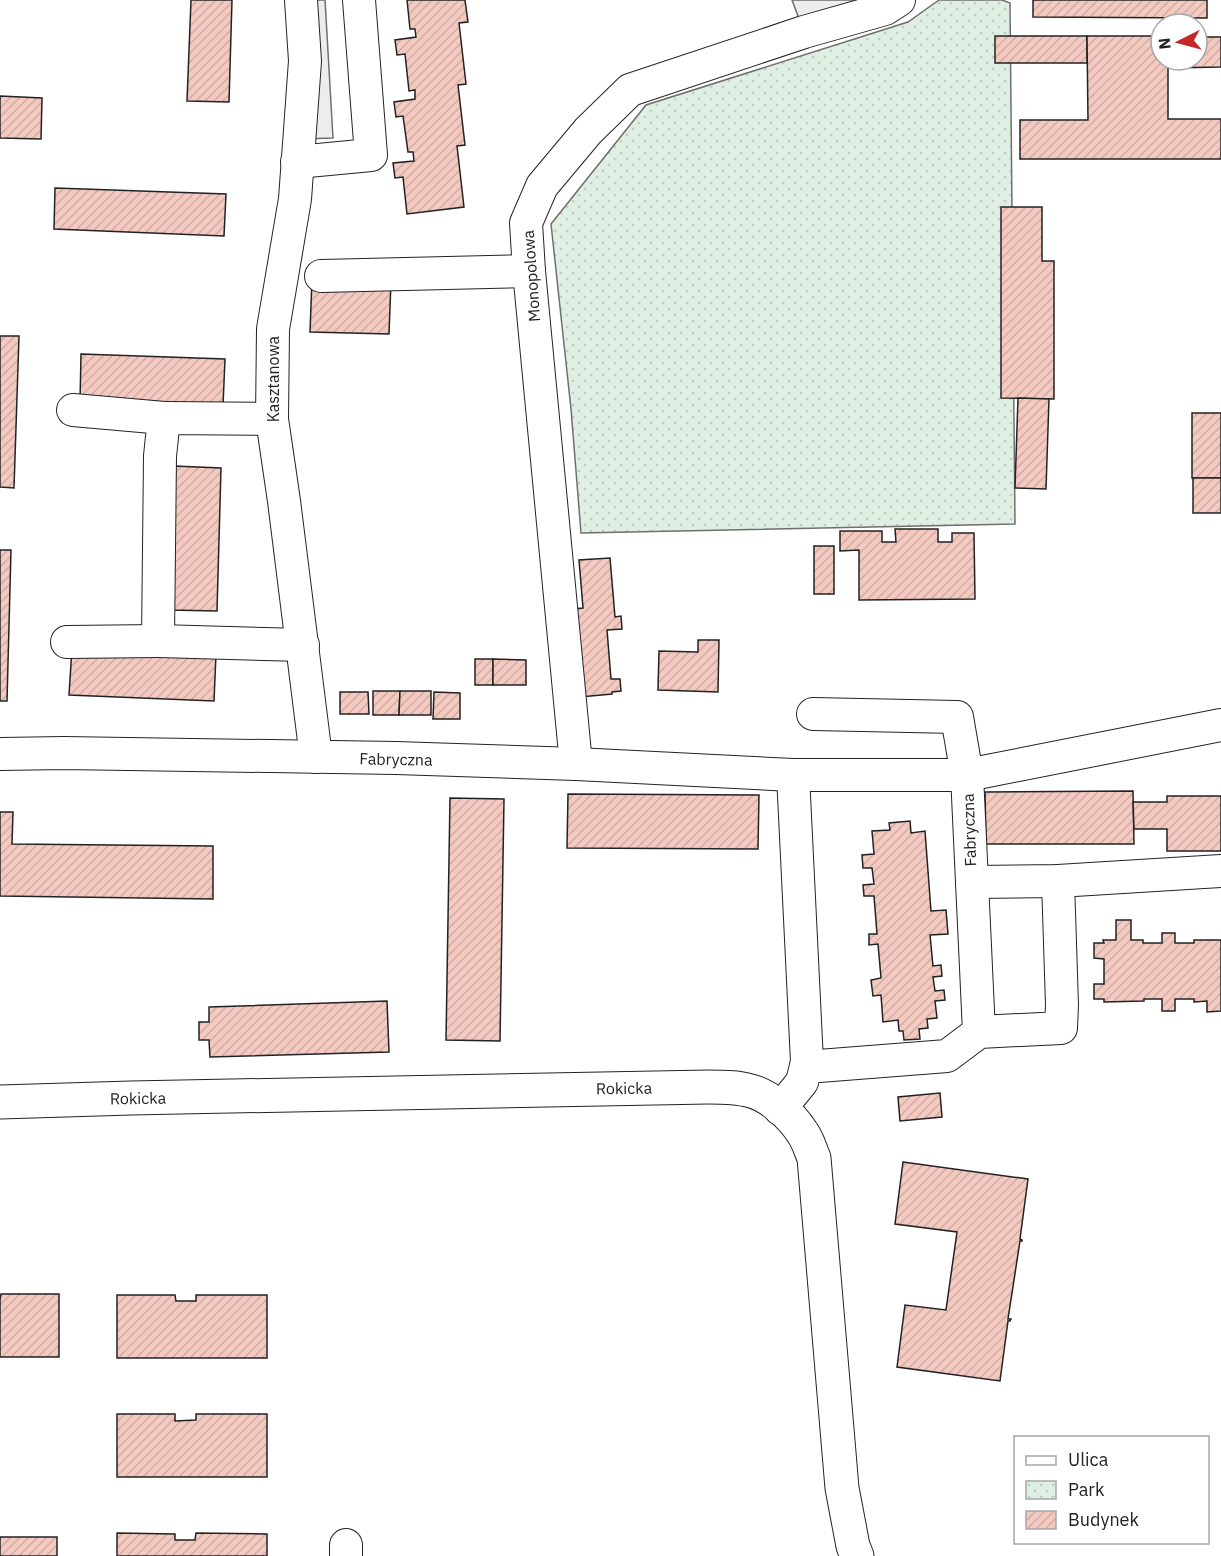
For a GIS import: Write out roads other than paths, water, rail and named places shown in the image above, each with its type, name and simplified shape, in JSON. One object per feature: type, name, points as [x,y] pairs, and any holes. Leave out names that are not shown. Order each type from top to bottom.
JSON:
[{"type":"main road","name":"Rokicka","points":[[0,1102],[708,1087],[732,1087],[752,1091],[769,1100],[802,1131],[814,1158],[842,1488],[857,1556]]},
{"type":"street","name":"Kasztanowa","points":[[301,0],[305,61],[295,199],[273,329],[272,419],[316,757]]},
{"type":"street","points":[[297,162],[371,155],[359,0]]},
{"type":"street","name":"Monopolowa","points":[[576,764],[526,223],[542,186],[588,131],[630,90],[892,4]]},
{"type":"street","points":[[321,276],[530,271]]},
{"type":"street","points":[[73,410],[164,418],[272,419]]},
{"type":"street","points":[[158,641],[160,456],[164,418]]},
{"type":"street","points":[[67,642],[158,641],[303,645]]},
{"type":"street","points":[[813,714],[957,717],[967,775],[1221,725]]},
{"type":"street","name":"Fabryczna","points":[[0,754],[396,758],[793,775],[967,775],[972,882],[1058,881],[1221,871]]},
{"type":"street","points":[[780,1109],[802,1082],[807,1062],[793,775]]},
{"type":"street","points":[[806,1067],[947,1056],[978,1032],[1061,1028],[1058,881]]},
{"type":"street","points":[[972,882],[978,1032]]}]
